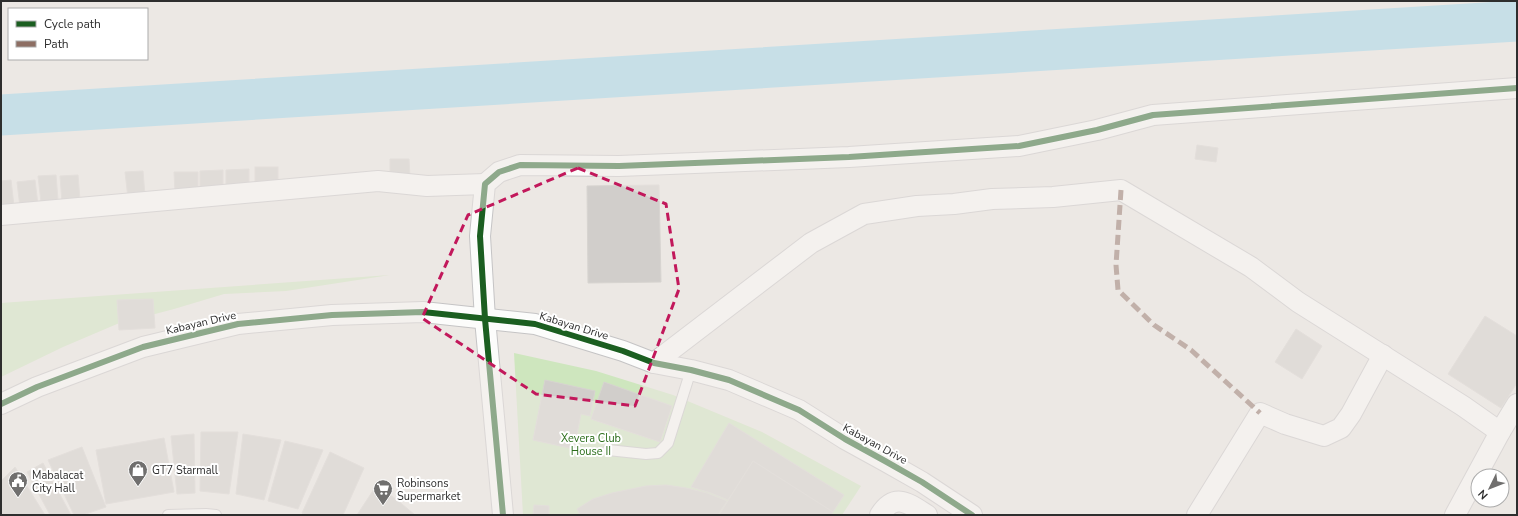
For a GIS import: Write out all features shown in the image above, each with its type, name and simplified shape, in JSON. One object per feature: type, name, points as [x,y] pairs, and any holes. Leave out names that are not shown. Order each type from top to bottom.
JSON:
[{"type":"street","points":[[1,215],[378,181],[427,186],[485,184],[499,172],[520,165],[619,166],[849,157],[1019,146],[1097,130],[1153,115],[1517,88]]},
{"type":"street","points":[[485,184],[480,236],[485,319],[503,515]]},
{"type":"street","points":[[654,363],[811,243],[864,214],[916,206],[954,204],[992,199],[1053,197],[1122,190],[1251,267],[1298,302],[1463,406],[1500,432]]},
{"type":"street","name":"Kabayan Drive","points":[[1,404],[37,387],[143,347],[238,324],[332,315],[423,312],[535,324],[623,351],[654,363],[691,370],[729,380],[799,410],[845,439],[922,482],[972,515]]},
{"type":"street","points":[[1197,515],[1260,413],[1284,424],[1324,436],[1341,428],[1351,414],[1383,355]]},
{"type":"street","points":[[1455,515],[1517,404]]},
{"type":"street","points":[[882,511],[896,501],[909,503],[927,515]]},
{"type":"lane","points":[[608,450],[646,454],[658,453],[668,443],[691,370]]},
{"type":"lane","points":[[168,515],[216,515]]},
{"type":"highlighted area","points":[[578,168],[666,204],[679,289],[635,406],[536,394],[422,318],[468,215]]},
{"type":"green space","points":[[390,275],[286,291],[224,294],[117,324],[63,347],[1,377],[1,303]]},
{"type":"green space","name":"Xevera Club House II","points":[[514,353],[596,371],[673,395],[762,432],[861,486],[842,515],[523,515]]},
{"type":"building","points":[[1197,145],[1218,148],[1216,162],[1195,159]]},
{"type":"building","points":[[390,159],[409,159],[410,178],[390,178]]},
{"type":"building","points":[[255,167],[278,167],[278,187],[255,187]]},
{"type":"building","points":[[249,169],[249,189],[226,189],[226,170]]},
{"type":"building","points":[[223,170],[223,190],[200,191],[200,171]]},
{"type":"building","points":[[143,171],[145,196],[128,198],[125,172]]},
{"type":"building","points":[[174,172],[198,172],[198,192],[175,192]]},
{"type":"building","points":[[56,175],[58,200],[41,202],[38,176]]},
{"type":"building","points":[[78,175],[80,200],[62,202],[60,176]]},
{"type":"building","points":[[11,180],[14,206],[1,207],[1,181]]},
{"type":"building","points":[[35,180],[38,205],[20,207],[17,182]]},
{"type":"building","points":[[659,185],[661,282],[588,283],[587,186]]},
{"type":"building","points":[[153,299],[155,328],[119,330],[117,300]]},
{"type":"building","points":[[1485,316],[1517,336],[1517,383],[1501,408],[1448,374]]},
{"type":"building","points":[[1296,329],[1322,346],[1302,379],[1275,362]]},
{"type":"building","points":[[545,380],[595,391],[590,416],[581,414],[574,449],[533,440]]},
{"type":"building","points":[[604,382],[672,406],[660,442],[591,419]]},
{"type":"building","points":[[729,423],[844,495],[833,512],[753,461],[728,500],[691,487]]},
{"type":"building","points":[[201,432],[238,432],[229,494],[200,491]]},
{"type":"building","points":[[194,434],[195,493],[177,494],[171,436]]},
{"type":"building","points":[[243,434],[281,440],[264,500],[236,494]]},
{"type":"building","points":[[164,438],[174,492],[106,504],[96,450]]},
{"type":"building","points":[[285,441],[323,450],[298,509],[268,501]]},
{"type":"building","points":[[82,447],[106,507],[83,515],[74,515],[48,460]]},
{"type":"building","points":[[330,452],[364,468],[343,515],[305,515],[302,513]]},
{"type":"building","points":[[753,461],[833,512],[831,515],[719,515]]},
{"type":"building","points":[[43,463],[71,515],[50,515],[27,472]]},
{"type":"building","name":"Mabalacat City Hall","points":[[15,467],[45,515],[1,515],[1,481]]},
{"type":"building","points":[[666,485],[707,493],[727,501],[718,515],[580,515],[577,509],[593,499],[612,493],[646,486]]},
{"type":"building","name":"Robinsons Supermarket","points":[[376,486],[396,499],[415,515],[357,515]]},
{"type":"building","points":[[534,505],[549,506],[549,515],[533,515]]},
{"type":"waterway","points":[[1,115],[1517,21]]},
{"type":"marked path","points":[[1121,190],[1116,265],[1118,290],[1154,325],[1191,350],[1260,413]]},
{"type":"cycle path","points":[[503,515],[485,319],[480,236],[485,184],[499,172],[520,165],[619,166],[849,157],[1019,146],[1097,130],[1153,115],[1517,88]]},
{"type":"cycle path","points":[[1,404],[37,387],[143,347],[238,324],[332,315],[423,312],[535,324],[623,351],[654,363],[691,370],[729,380],[799,410],[845,439],[922,482],[972,515]]},
{"type":"place","name":"GT7 Starmall","points":[[138,487]]},
{"type":"place","name":"Mabalacat City Hall","points":[[18,498]]},
{"type":"place","name":"Robinsons Supermarket","points":[[383,506]]}]
